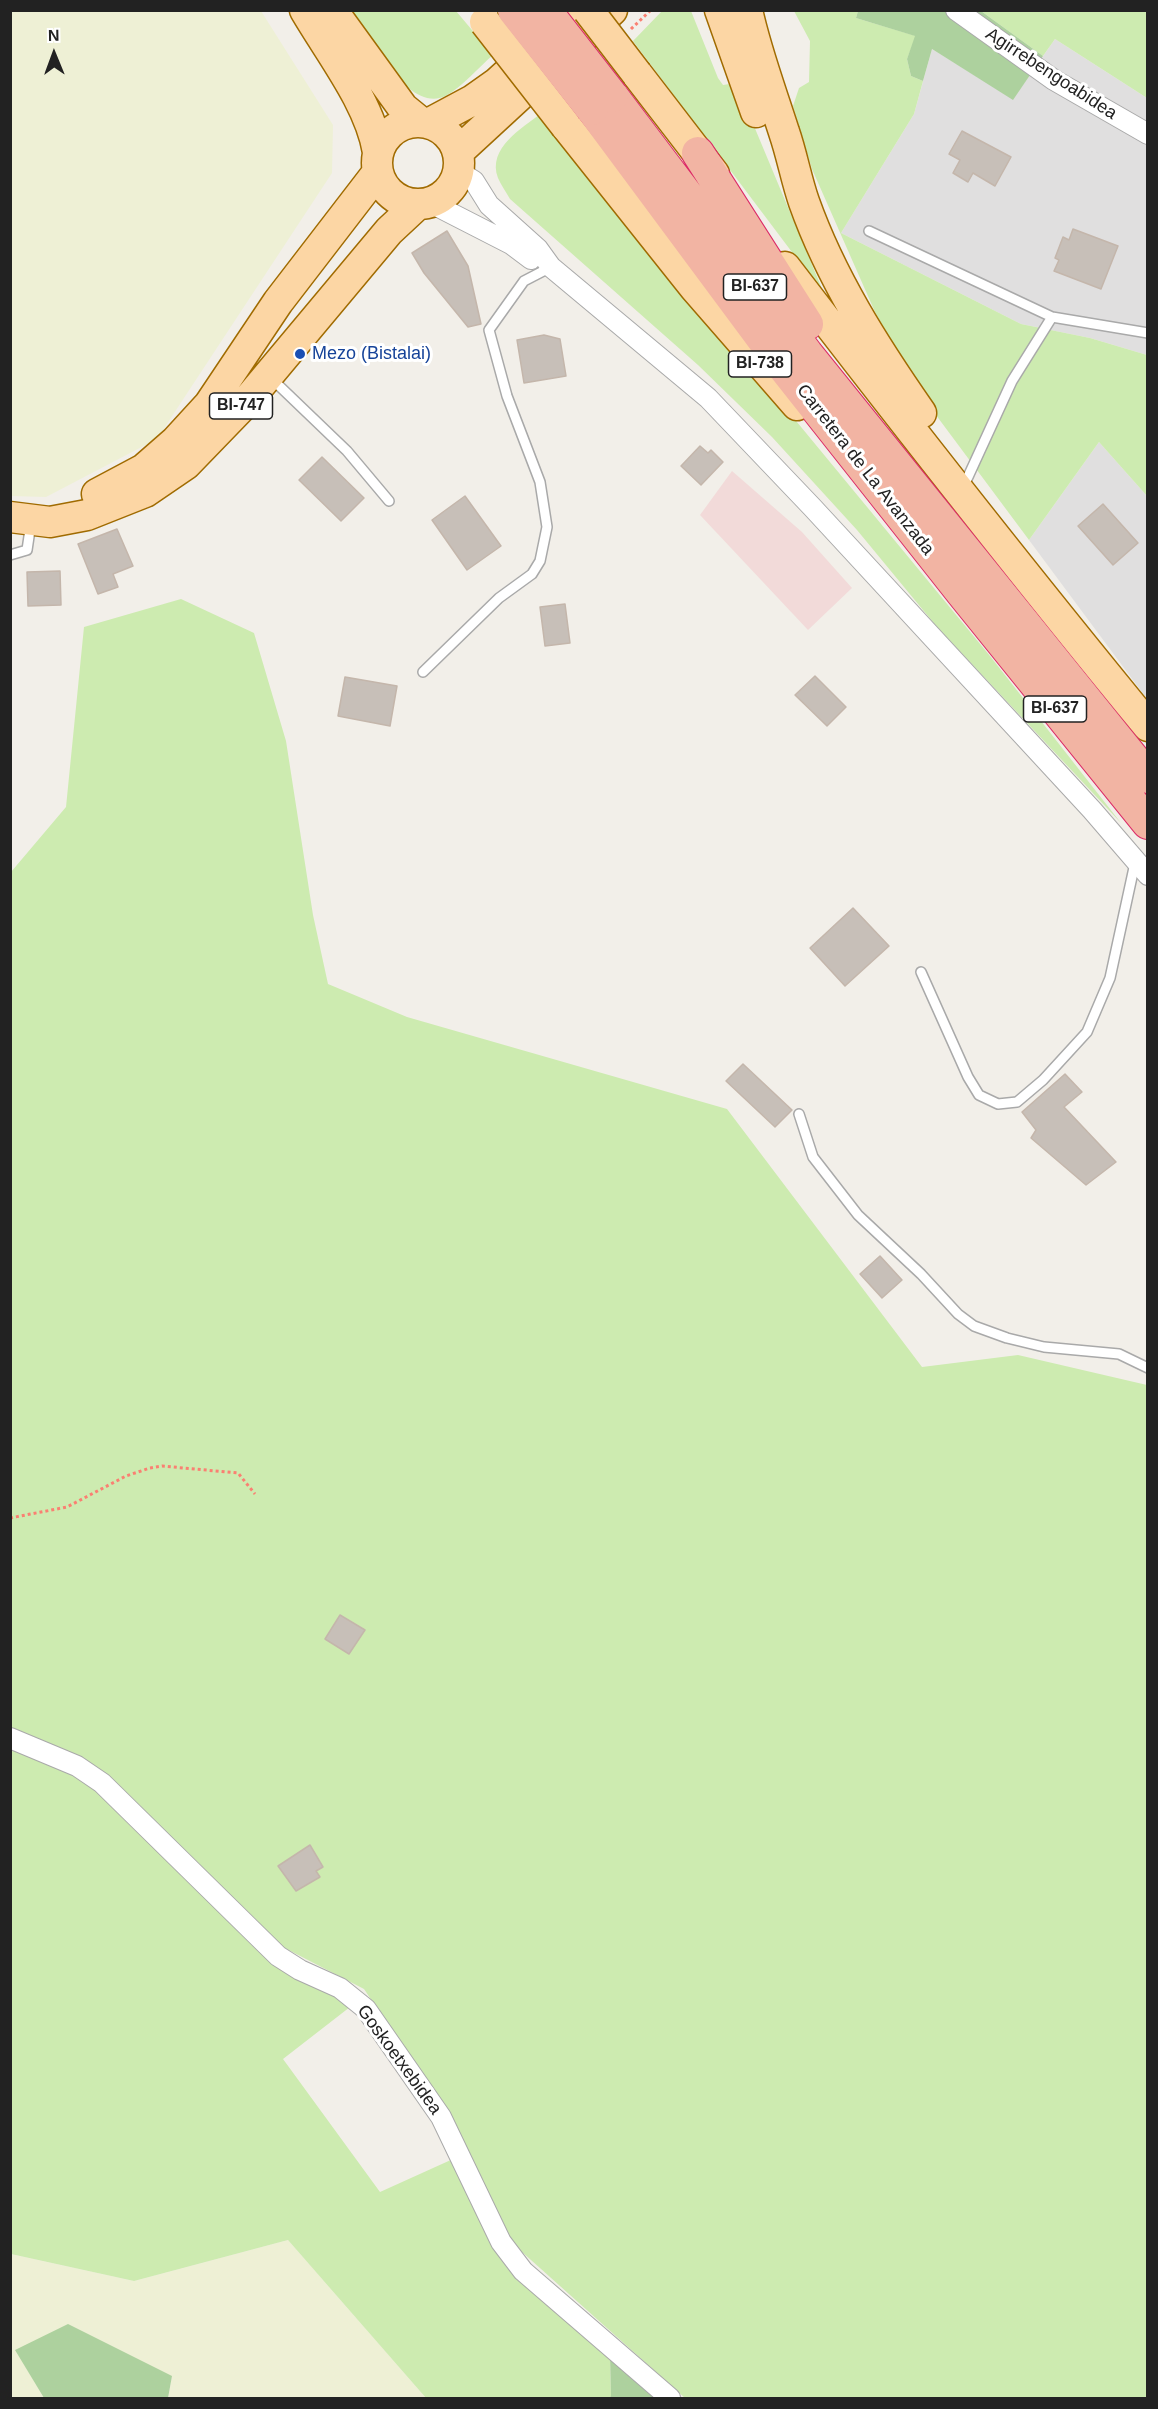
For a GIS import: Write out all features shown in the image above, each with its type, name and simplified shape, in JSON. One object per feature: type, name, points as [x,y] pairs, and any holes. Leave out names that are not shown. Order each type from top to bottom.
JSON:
[{"type":"highway","name":"BI-637","points":[[514,10],[602,102]]},
{"type":"highway","name":"BI-637","points":[[545,10],[602,102]]},
{"type":"highway","name":"Carretera de La Avanzada","points":[[602,102],[1148,777]]},
{"type":"highway","name":"Carretera de La Avanzada","points":[[602,102],[782,365],[1148,823]]},
{"type":"highway","points":[[698,153],[903,474]]},
{"type":"main road","points":[[305,10],[353,89],[375,135],[382,183],[397,198],[424,203]]},
{"type":"main road","points":[[332,10],[404,108],[448,135],[458,162]]},
{"type":"main road","name":"BI-747","points":[[18,518],[97,494],[144,469],[177,441],[210,405],[278,302],[378,162],[384,139],[405,123],[424,122],[473,100],[497,83],[577,10]]},
{"type":"main road","points":[[588,10],[905,423],[1042,598],[1148,726]]},
{"type":"main road","points":[[720,10],[767,141],[804,202]]},
{"type":"main road","points":[[747,10],[754,46],[785,133],[804,202],[829,262],[880,355],[1004,528],[1042,598]]},
{"type":"main road","name":"BI-738","points":[[478,14],[695,288],[963,594]]},
{"type":"main road","name":"BI-747","points":[[18,518],[50,522],[87,515],[145,492],[186,464],[246,402],[389,231],[424,203],[448,191],[458,162],[621,20]]},
{"type":"street","name":"Agirrebengoabidea","points":[[956,10],[1054,80],[1148,134]]},
{"type":"street","points":[[458,162],[474,181],[489,206],[538,249],[550,267],[708,398],[1092,810],[1141,868]]},
{"type":"street","points":[[424,203],[511,244],[531,259],[550,267]]},
{"type":"street","name":"Goskoetxebidea","points":[[10,1738],[77,1766],[102,1783],[278,1956],[300,1970],[340,1988],[366,2009],[441,2117],[501,2242],[523,2271],[670,2398]]},
{"type":"lane","points":[[869,231],[1052,317],[1148,333]]},
{"type":"lane","points":[[423,672],[499,598],[532,574],[540,561],[547,527],[540,482],[507,396],[489,330],[524,281],[550,267]]},
{"type":"lane","points":[[967,479],[1012,381],[1052,317]]},
{"type":"lane","points":[[268,375],[347,451],[389,501]]},
{"type":"lane","points":[[10,555],[27,550],[18,518]]},
{"type":"lane","points":[[921,972],[968,1077],[979,1095],[998,1104],[1017,1102],[1043,1080],[1087,1032],[1110,978],[1141,868]]},
{"type":"lane","points":[[799,1114],[813,1157],[858,1215],[921,1274],[958,1314],[974,1326],[1006,1338],[1044,1347],[1119,1354],[1148,1368]]},
{"type":"path","points":[[621,20],[651,10]]},
{"type":"path","points":[[10,1518],[67,1507],[126,1476],[162,1466],[238,1473],[249,1483],[255,1494]]},
{"type":"shaded area","points":[[1055,39],[1147,98],[1147,355],[1090,338],[1021,324],[841,233],[914,114],[932,49],[1013,99]]},
{"type":"shaded area","points":[[1099,442],[1147,496],[1147,699],[1029,540]]},
{"type":"shaded area","points":[[732,471],[802,532],[852,588],[808,630],[700,515]]},
{"type":"green space","points":[[11,11],[261,11],[333,125],[332,173],[157,439],[46,497],[11,496]]},
{"type":"green space","points":[[352,11],[456,11],[493,55],[447,95],[433,99],[418,95],[391,70]]},
{"type":"green space","points":[[662,11],[691,11],[718,78],[723,85],[736,83],[825,296],[633,41]]},
{"type":"green space","points":[[794,11],[858,11],[856,18],[916,36],[907,59],[911,76],[923,81],[914,114],[841,233],[1021,324],[1090,338],[1147,355],[1147,496],[1099,442],[1029,540],[927,403],[875,312],[812,169],[793,106],[799,88],[809,82],[810,41]]},
{"type":"green space","points":[[858,11],[981,11],[1043,56],[1013,100],[932,49],[923,81],[911,76],[907,59],[915,36],[856,18]]},
{"type":"green space","points":[[981,11],[1147,11],[1147,98],[1055,39],[1043,56]]},
{"type":"green space","points":[[542,113],[990,656],[1121,823],[937,627],[857,530],[772,437],[698,365],[510,199],[498,178],[497,157],[516,132]]},
{"type":"green space","points":[[181,599],[254,633],[286,741],[313,915],[328,984],[407,1017],[727,1109],[922,1367],[1018,1355],[1147,1385],[1147,2398],[685,2398],[512,2243],[451,2119],[364,1989],[275,1943],[97,1769],[11,1729],[11,872],[66,807],[84,627]]},
{"type":"green space","points":[[10,1747],[89,1782],[350,2007],[283,2059],[380,2192],[453,2159],[501,2260],[610,2356],[611,2396],[609,2398],[426,2398],[288,2240],[134,2281],[11,2254]]},
{"type":"green space","points":[[288,2240],[426,2398],[168,2398],[172,2376],[16,2350],[44,2398],[11,2398],[11,2254],[134,2281]]},
{"type":"green space","points":[[68,2324],[172,2376],[168,2398],[44,2398],[15,2350]]},
{"type":"green space","points":[[610,2356],[656,2398],[609,2398],[611,2396]]},
{"type":"building","points":[[962,131],[1011,157],[995,186],[973,173],[968,182],[953,173],[960,160],[949,154]]},
{"type":"building","points":[[1073,229],[1118,246],[1101,289],[1054,271],[1059,260],[1055,258],[1063,237],[1069,240]]},
{"type":"building","points":[[447,231],[468,266],[481,324],[468,327],[424,273],[412,253]]},
{"type":"building","points":[[544,335],[560,339],[566,376],[524,383],[517,340]]},
{"type":"building","points":[[700,446],[708,453],[711,450],[723,462],[701,485],[681,466]]},
{"type":"building","points":[[322,457],[364,498],[341,521],[299,480]]},
{"type":"building","points":[[465,496],[501,546],[467,570],[432,520]]},
{"type":"building","points":[[1103,504],[1138,543],[1113,565],[1078,526]]},
{"type":"building","points":[[117,529],[133,566],[113,574],[118,587],[98,594],[78,544]]},
{"type":"building","points":[[60,571],[61,605],[28,606],[27,572]]},
{"type":"building","points":[[565,604],[570,643],[545,646],[540,607]]},
{"type":"building","points":[[815,676],[846,707],[827,726],[795,695]]},
{"type":"building","points":[[345,677],[397,686],[390,726],[338,716]]},
{"type":"building","points":[[853,908],[889,946],[845,986],[810,948]]},
{"type":"building","points":[[743,1064],[792,1110],[775,1127],[726,1081]]},
{"type":"building","points":[[1065,1074],[1082,1092],[1064,1107],[1116,1162],[1086,1185],[1031,1138],[1036,1130],[1022,1112]]},
{"type":"building","points":[[880,1256],[902,1280],[882,1298],[860,1274]]},
{"type":"building","points":[[340,1615],[365,1630],[349,1654],[325,1639]]},
{"type":"building","points":[[310,1845],[323,1867],[316,1871],[320,1877],[296,1891],[278,1866]]},
{"type":"place","name":"Mezo (Bistalai)","points":[[300,354]]}]
